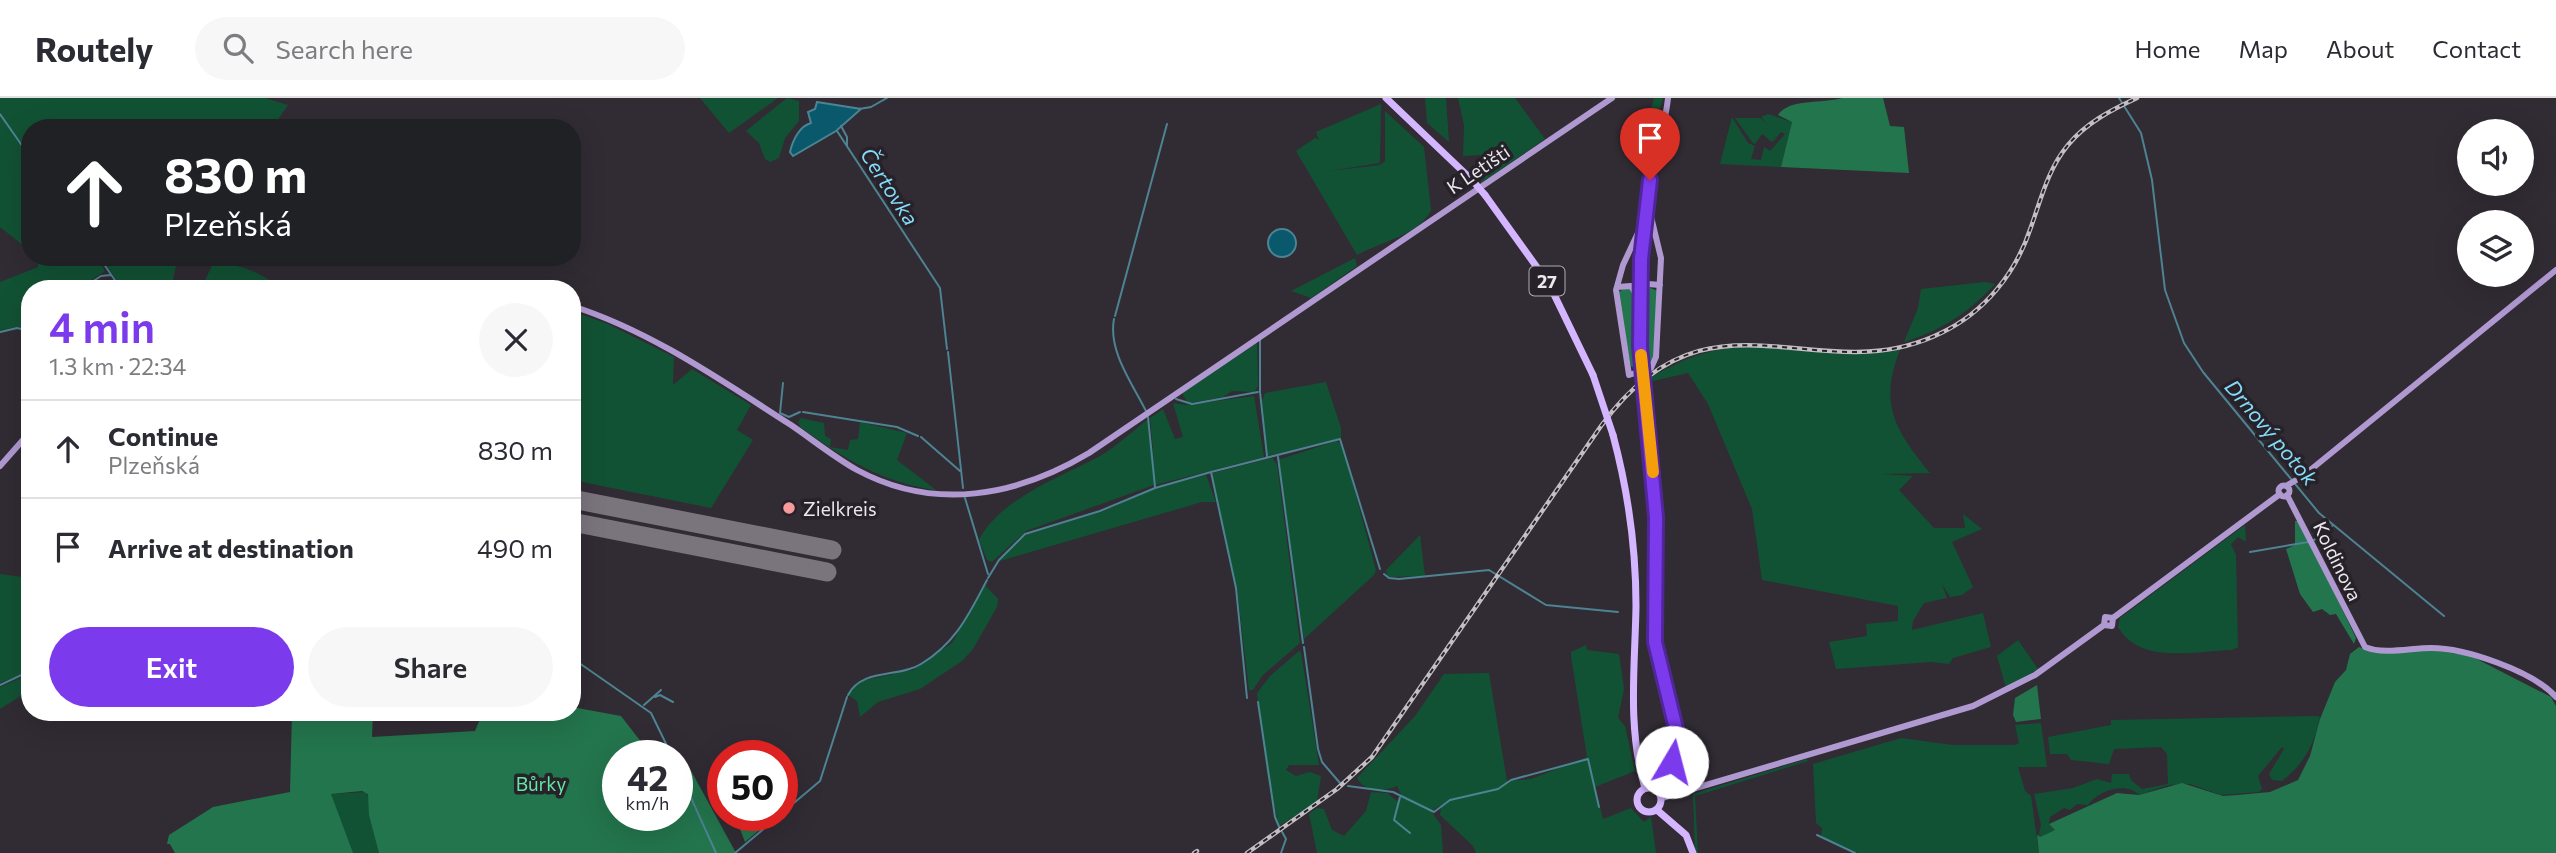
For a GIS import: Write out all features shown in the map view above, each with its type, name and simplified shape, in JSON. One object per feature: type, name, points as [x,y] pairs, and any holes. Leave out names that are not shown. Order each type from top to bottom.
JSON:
[{"type":"main road","name":"27","points":[[1385,98],[1485,195],[1549,285],[1593,376],[1613,435],[1633,543],[1636,604],[1632,713],[1645,788],[1638,794],[1638,805],[1647,812],[1657,810],[1686,835],[1693,853]]},
{"type":"main road","name":"K Letišti","points":[[581,310],[623,327],[701,368],[866,474],[926,492],[968,494],[1027,484],[1072,463],[1612,98]]},
{"type":"main road","points":[[1656,789],[1673,759],[1678,741],[1655,642],[1656,517],[1641,363],[1639,301],[1644,220],[1668,99]]},
{"type":"main road","points":[[1644,220],[1632,244],[1617,288],[1618,313],[1629,376],[1646,371],[1655,364],[1660,285],[1658,242],[1647,200]]},
{"type":"main road","points":[[1662,798],[1973,706],[2035,674],[2104,625],[2105,617],[2113,618],[2289,487],[2556,270]]},
{"type":"main road","points":[[1639,301],[1648,284],[1660,285]]},
{"type":"main road","points":[[1617,288],[1632,287],[1639,301]]},
{"type":"main road","points":[[0,466],[21,442]]},
{"type":"main road","name":"Koldinova","points":[[2289,487],[2359,641],[2372,650],[2441,648],[2476,654],[2542,685],[2556,697]]},
{"type":"main road","points":[[1645,788],[1656,789]]},
{"type":"main road","points":[[1656,789],[1662,798]]},
{"type":"main road","points":[[1657,810],[1662,798]]},
{"type":"green space","points":[[0,98],[265,98],[288,105],[278,119],[21,119],[21,244],[0,227],[0,114],[10,127],[0,112]]},
{"type":"green space","points":[[700,98],[778,98],[729,133]]},
{"type":"green space","points":[[787,98],[799,101],[799,121],[785,138],[779,158],[770,162],[765,159],[759,143],[746,131]]},
{"type":"green space","points":[[1425,98],[1446,98],[1449,142],[1427,123]]},
{"type":"green space","points":[[1458,98],[1515,98],[1545,139],[1481,183],[1481,169],[1487,165],[1480,155],[1463,156],[1464,125]]},
{"type":"green space","points":[[1654,98],[1663,98],[1651,139],[1644,142],[1632,123],[1643,115],[1649,116]]},
{"type":"green space","points":[[1842,98],[1883,98],[1890,126],[1904,127],[1909,173],[1781,167],[1792,122],[1778,115],[1790,106]]},
{"type":"green space","points":[[1381,104],[1380,163],[1329,171],[1380,165],[1385,161],[1385,111],[1424,147],[1431,210],[1426,219],[1409,232],[1357,255],[1296,151],[1315,138],[1319,140],[1316,132]]},
{"type":"green space","points":[[1768,114],[1792,122],[1781,167],[1720,164],[1732,117],[1748,143],[1755,146],[1751,159],[1761,160],[1764,147],[1770,151],[1785,134],[1781,132],[1777,137],[1773,137],[1777,138],[1772,142],[1762,134],[1755,144],[1735,118],[1760,118],[1767,124],[1761,117]]},
{"type":"green space","points":[[1355,258],[1357,266],[1311,298],[1291,291]]},
{"type":"green space","points":[[102,266],[105,271],[91,280],[21,280],[21,328],[0,330],[0,282],[38,267]]},
{"type":"green space","points":[[107,266],[176,266],[173,280],[117,280]]},
{"type":"green space","points":[[212,266],[236,266],[258,273],[269,280],[205,280]]},
{"type":"green space","points":[[1985,282],[1995,284],[1965,312],[1930,332],[1904,342],[1918,308],[1921,289]]},
{"type":"green space","points":[[1626,287],[1634,290],[1639,372],[1631,366],[1619,308],[1619,292]]},
{"type":"green space","points":[[1648,287],[1658,291],[1653,362],[1645,369],[1644,293]]},
{"type":"green space","points":[[581,314],[608,324],[674,357],[673,385],[692,369],[751,405],[737,430],[753,440],[711,508],[581,482]]},
{"type":"green space","points":[[1257,343],[1258,386],[1254,392],[1232,391],[1223,397],[1188,403],[1182,393]]},
{"type":"green space","points":[[1759,346],[1864,354],[1900,350],[1891,387],[1894,416],[1908,444],[1930,473],[1882,474],[1913,476],[1899,490],[1934,528],[1965,528],[1963,514],[1982,529],[1952,542],[1973,587],[1962,595],[1950,597],[1942,584],[1947,598],[1924,603],[1913,621],[1912,630],[1983,613],[1991,647],[1953,658],[1949,664],[1931,662],[1836,669],[1829,642],[1867,636],[1866,624],[1898,621],[1898,606],[1762,580],[1752,509],[1708,404],[1688,373],[1653,381],[1651,378],[1690,358],[1716,350]]},
{"type":"green space","points":[[1326,382],[1341,428],[1341,438],[1267,456],[1262,401],[1265,393]]},
{"type":"green space","points":[[1254,396],[1264,457],[1155,485],[1153,465],[1154,485],[1026,531],[992,562],[987,560],[979,540],[988,525],[1001,512],[1033,490],[1100,456],[1148,419],[1154,461],[1150,418],[1163,409],[1175,439],[1183,437],[1173,403],[1187,405]]},
{"type":"green space","points":[[801,418],[824,423],[825,436],[831,439],[830,447],[848,450],[850,440],[858,439],[860,422],[907,433],[897,460],[936,490],[898,482],[864,468],[832,449],[800,427],[798,422]]},
{"type":"green space","points":[[1336,441],[1342,444],[1376,570],[1374,575],[1304,639],[1278,460]]},
{"type":"green space","points":[[1272,458],[1277,464],[1300,643],[1262,676],[1253,690],[1249,690],[1237,588],[1211,476],[1213,473]]},
{"type":"green space","points":[[1206,475],[1216,502],[1202,502],[1000,561],[1022,536],[1104,511],[1155,488]]},
{"type":"green space","points":[[2295,521],[2300,521],[2356,638],[2354,644],[2336,614],[2330,615],[2322,609],[2313,612],[2300,594],[2286,549],[2295,545]]},
{"type":"green space","points":[[2245,525],[2246,542],[2238,537],[2231,544],[2236,555],[2238,647],[2232,650],[2169,653],[2140,647],[2128,639],[2118,627],[2120,618]]},
{"type":"green space","points":[[1420,535],[1425,576],[1388,577],[1386,570]]},
{"type":"green space","points":[[0,574],[21,577],[21,675],[0,683]]},
{"type":"green space","points":[[985,585],[998,599],[997,607],[973,649],[962,661],[920,689],[878,702],[860,717],[857,701],[848,695],[861,681],[913,670],[952,643]]},
{"type":"green space","points":[[2018,640],[2038,669],[2006,688],[1997,656]]},
{"type":"green space","points":[[1586,645],[1587,650],[1619,654],[1624,689],[1618,718],[1625,726],[1635,771],[1595,787],[1603,819],[1631,808],[1644,822],[1651,817],[1656,853],[1476,853],[1473,846],[1440,815],[1441,807],[1450,800],[1431,811],[1441,825],[1443,853],[1317,853],[1309,814],[1317,808],[1324,809],[1332,830],[1344,836],[1366,811],[1371,792],[1387,793],[1397,801],[1402,796],[1397,786],[1375,790],[1364,786],[1357,778],[1415,716],[1444,674],[1489,673],[1507,781],[1531,779],[1587,757],[1571,656],[1571,652]]},
{"type":"green space","points":[[2359,647],[2375,653],[2432,650],[2471,656],[2551,697],[2556,706],[2556,853],[2039,853],[2037,835],[2040,837],[2055,830],[2049,824],[2117,793],[2139,795],[2182,783],[2223,796],[2237,795],[2270,792],[2298,780],[2310,756],[2320,719],[2335,682],[2346,670],[2350,654]]},
{"type":"green space","points":[[1299,651],[1319,765],[1289,765],[1286,770],[1296,776],[1310,772],[1321,776],[1317,802],[1279,826],[1267,774],[1257,693],[1271,675]]},
{"type":"green space","points":[[21,678],[21,696],[0,709],[0,687]]},
{"type":"green space","points":[[2037,685],[2041,719],[2016,722],[2013,715],[2015,698]]},
{"type":"green space","name":"Bůrky","points":[[581,709],[621,716],[640,740],[602,740],[602,831],[693,831],[693,774],[707,800],[707,831],[724,831],[736,853],[379,853],[369,815],[368,794],[362,791],[331,794],[353,853],[175,853],[170,844],[167,844],[169,835],[213,807],[290,792],[292,721],[373,721],[372,737],[475,731],[479,721],[581,721]]},
{"type":"green space","points":[[2320,717],[2315,736],[2302,761],[2282,781],[2272,780],[2269,774],[2284,749],[2282,747],[2258,776],[2262,789],[2259,792],[2221,795],[2190,784],[2168,785],[2139,795],[2120,788],[2105,792],[2088,805],[2077,804],[2070,810],[2064,808],[2050,817],[2049,824],[2055,830],[2038,838],[2041,825],[2034,794],[2073,788],[2097,779],[2111,783],[2112,774],[2129,774],[2131,780],[2142,789],[2168,784],[2167,754],[2161,747],[2114,749],[2109,764],[2071,760],[2067,754],[2050,754],[2048,737],[2111,725],[2111,720]]},
{"type":"green space","points":[[2041,723],[2047,767],[2018,767],[2025,791],[2031,796],[2039,853],[1858,853],[1821,837],[1822,828],[1816,823],[1813,764],[1901,738],[1953,745],[2015,745],[2019,743],[2015,725]]},
{"type":"green space","points":[[1807,759],[1808,761],[1695,796],[1698,853],[1695,853],[1693,794]]},
{"type":"green space","points":[[367,792],[379,853],[352,853],[330,794]]},
{"type":"green space","points":[[741,831],[758,831],[745,842]]},
{"type":"water","points":[[817,102],[861,109],[836,131],[793,156],[790,152],[793,142],[800,130],[811,123],[808,112],[815,109]]},
{"type":"water","points":[[1282,229],[1292,233],[1296,243],[1292,253],[1282,257],[1272,253],[1268,243],[1272,233]]},
{"type":"waterway","name":"Čertovka","points":[[859,109],[871,107],[887,98]]},
{"type":"waterway","name":"Drnový potok","points":[[2119,98],[2141,133],[2152,180],[2165,290],[2184,343],[2203,372],[2319,513],[2444,616]]},
{"type":"waterway","points":[[0,114],[21,144]]},
{"type":"waterway","points":[[1115,316],[1167,124]]},
{"type":"waterway","points":[[841,126],[847,137],[847,146]]},
{"type":"waterway","name":"Čertovka","points":[[837,131],[940,288],[947,349]]},
{"type":"waterway","points":[[105,266],[115,280]]},
{"type":"waterway","points":[[95,280],[111,275]]},
{"type":"waterway","points":[[1114,319],[1114,343],[1118,355],[1146,411]]},
{"type":"waterway","points":[[0,332],[21,329]]},
{"type":"waterway","points":[[1260,340],[1260,392],[1267,456]]},
{"type":"waterway","name":"Čertovka","points":[[948,352],[963,488]]},
{"type":"waterway","points":[[783,383],[780,413],[789,417],[800,412]]},
{"type":"waterway","points":[[1176,399],[1192,404],[1258,392]]},
{"type":"waterway","points":[[803,412],[897,427],[918,436]]},
{"type":"waterway","points":[[1148,417],[1155,487]]},
{"type":"waterway","points":[[921,437],[960,471]]},
{"type":"waterway","points":[[1211,472],[1340,439],[1380,569]]},
{"type":"waterway","points":[[1278,457],[1303,643]]},
{"type":"waterway","points":[[988,578],[999,560],[1025,534],[1100,511],[1155,488],[1211,472],[1236,588],[1247,698]]},
{"type":"waterway","name":"Čertovka","points":[[965,498],[988,574]]},
{"type":"waterway","points":[[2314,540],[2332,526]]},
{"type":"waterway","points":[[2250,552],[2308,542]]},
{"type":"waterway","points":[[1384,574],[1389,578],[1399,579],[1489,570],[1546,605],[1618,612]]},
{"type":"waterway","name":"Čertovka","points":[[848,695],[854,686],[862,681],[912,668],[944,647],[960,627],[987,580]]},
{"type":"waterway","points":[[1304,647],[1318,749],[1322,762],[1340,783]]},
{"type":"waterway","points":[[581,664],[651,713],[664,740]]},
{"type":"waterway","points":[[0,685],[21,675]]},
{"type":"waterway","points":[[644,705],[661,690]]},
{"type":"waterway","points":[[655,697],[660,695],[673,702]]},
{"type":"waterway","name":"Čertovka","points":[[798,800],[820,781],[847,697]]},
{"type":"waterway","points":[[1258,702],[1275,817],[1280,829]]},
{"type":"waterway","points":[[1348,786],[1393,792],[1434,812],[1450,800],[1498,789],[1511,780],[1588,759],[1599,807]]},
{"type":"waterway","points":[[1400,797],[1394,820],[1410,833]]},
{"type":"waterway","points":[[693,802],[716,853]]},
{"type":"waterway","points":[[1281,830],[1286,839],[1281,853]]},
{"type":"waterway","name":"Čertovka","points":[[735,853],[761,831]]},
{"type":"waterway","points":[[1817,835],[1855,853]]},
{"type":"runway","points":[[581,501],[832,550]]},
{"type":"runway","points":[[581,524],[827,572]]},
{"type":"railway","points":[[1247,853],[1337,789],[1372,757],[1601,426],[1642,381],[1683,356],[1724,346],[1851,352],[1895,348],[1941,333],[1957,324],[1985,302],[2008,275],[2025,244],[2050,174],[2068,145],[2100,118],[2137,98]]},
{"type":"slow traffic","points":[[1641,355],[1653,472]]},
{"type":"place","name":"Zielkreis","points":[[789,508]]},
{"type":"route","points":[[1650,180],[1641,259],[1640,346],[1656,517],[1655,642],[1678,737],[1672,762]]}]
